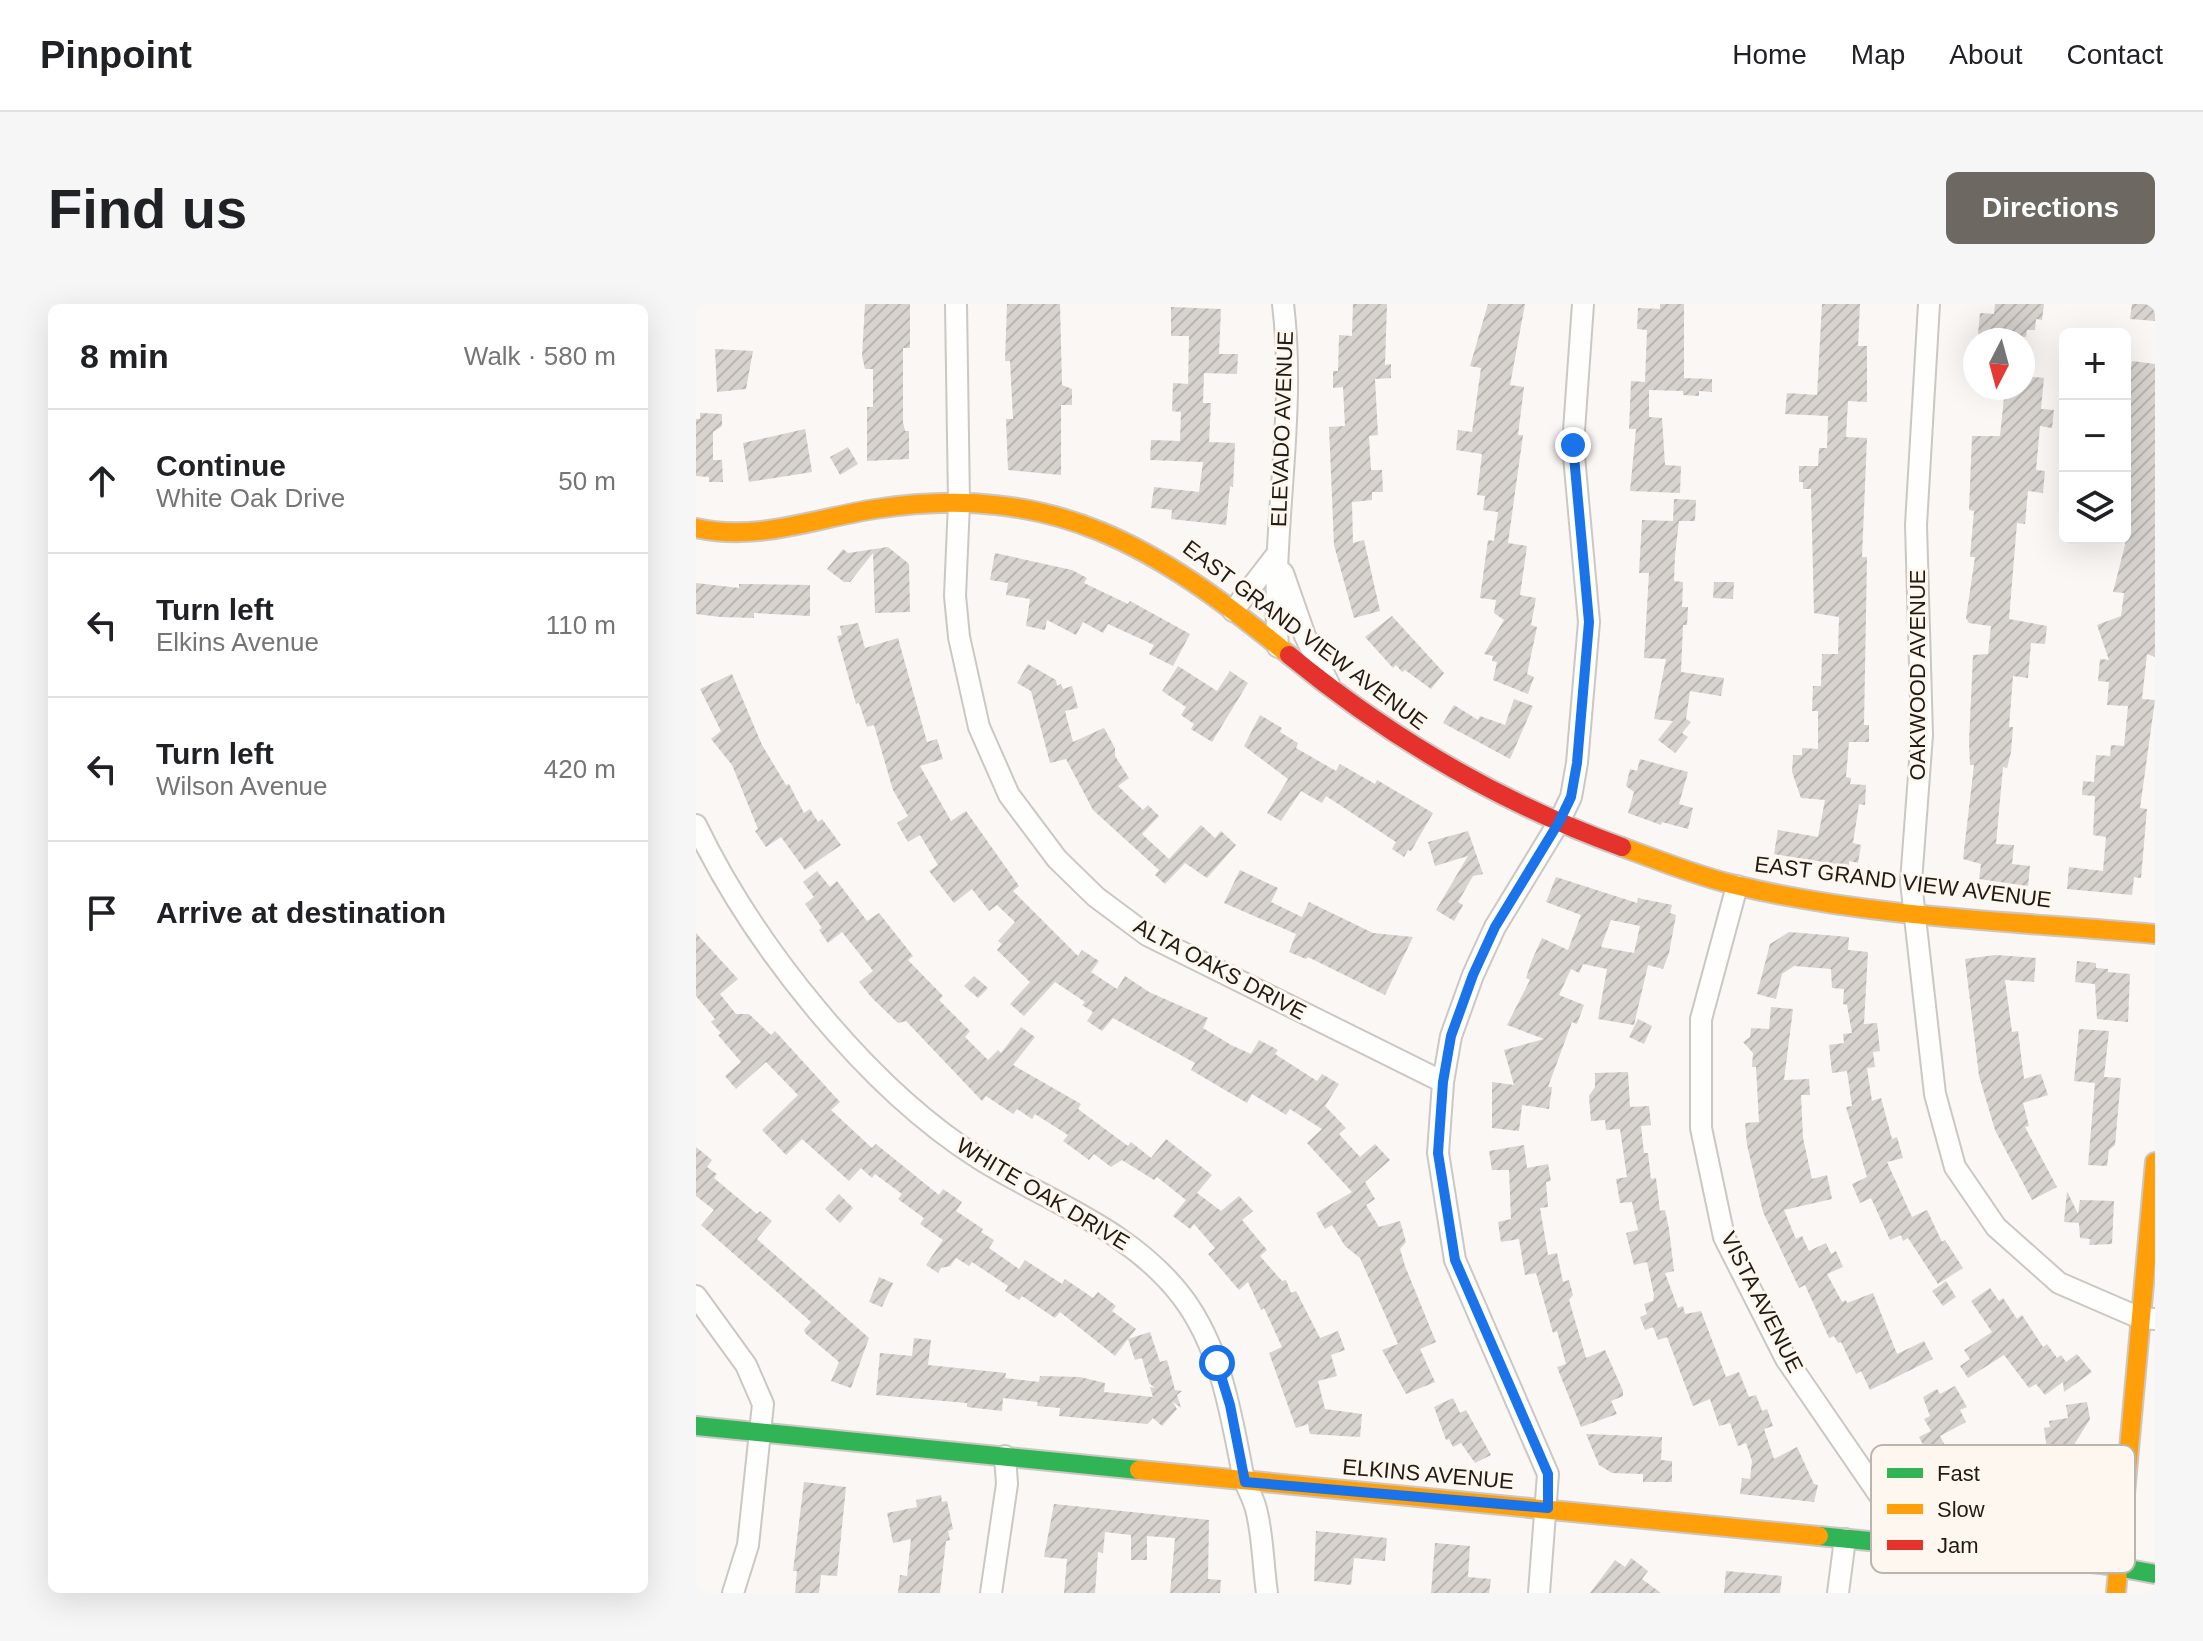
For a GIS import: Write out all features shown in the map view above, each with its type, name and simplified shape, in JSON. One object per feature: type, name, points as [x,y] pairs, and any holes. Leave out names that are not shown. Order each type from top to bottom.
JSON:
[{"type":"street","name":"ALTA OAKS DRIVE","points":[[956,304],[959,503],[955,596],[959,637],[979,727],[1009,795],[1057,859],[1096,897],[1147,935],[1443,1082]]},
{"type":"street","name":"ELEVADO AVENUE","points":[[1278,647],[1277,554],[1289,351],[1283,304]]},
{"type":"street","points":[[1539,1593],[1548,1508],[1548,1474],[1455,1260],[1438,1153],[1443,1082],[1451,1036],[1473,975],[1495,927],[1571,797],[1577,763],[1589,622],[1573,445],[1583,304]]},
{"type":"street","name":"OAKWOOD AVENUE","points":[[1929,304],[1916,525],[1922,735],[1911,882],[1935,1094],[1955,1167],[1996,1227],[2059,1283],[2148,1318]]},
{"type":"street","name":"EAST GRAND VIEW AVENUE","points":[[696,528],[742,536],[879,510],[959,503],[1040,511],[1068,518],[1128,541],[1175,566],[1337,696],[1434,760],[1559,822],[1644,856],[1737,886],[1914,910],[2155,934]]},
{"type":"street","name":"ELEVADO AVENUE","points":[[1233,611],[1277,554]]},
{"type":"street","name":"ELEVADO AVENUE","points":[[1277,554],[1305,636],[1337,696]]},
{"type":"street","name":"WHITE OAK DRIVE","points":[[696,825],[736,901],[855,1054],[918,1113],[978,1158],[1095,1220],[1127,1243],[1185,1300],[1221,1377],[1245,1482],[1256,1508],[1267,1593]]},
{"type":"street","name":"VISTA AVENUE","points":[[1737,886],[1701,1019],[1701,1128],[1724,1237],[1786,1359],[1871,1483]]},
{"type":"street","points":[[2133,1445],[2148,1318],[2155,1162]]},
{"type":"street","points":[[696,1296],[746,1365],[763,1404],[748,1545],[733,1593]]},
{"type":"street","name":"ELKINS AVENUE","points":[[696,1426],[1871,1542]]},
{"type":"street","points":[[991,1593],[1007,1484],[1005,1456]]},
{"type":"street","points":[[1838,1593],[1845,1539]]},
{"type":"street","name":"ELKINS AVENUE","points":[[2135,1571],[2155,1574]]},
{"type":"street","points":[[2116,1593],[2118,1573]]},
{"type":"building","points":[[865,304],[910,304],[910,348],[903,348],[903,422],[905,431],[909,431],[909,459],[867,461],[867,407],[873,407],[873,369],[865,369],[862,356]]},
{"type":"building","points":[[1007,304],[1060,304],[1062,385],[1072,389],[1072,405],[1061,405],[1061,475],[1008,470],[1006,419],[1013,419],[1010,361],[1005,361]]},
{"type":"building","points":[[1353,304],[1387,304],[1385,365],[1391,364],[1391,378],[1375,379],[1378,435],[1369,436],[1371,470],[1382,470],[1383,492],[1372,492],[1372,500],[1352,502],[1353,543],[1364,540],[1380,611],[1354,618],[1334,545],[1329,427],[1345,426],[1343,387],[1333,388],[1333,371],[1338,371],[1339,335],[1352,336]]},
{"type":"building","points":[[1488,304],[1525,304],[1510,385],[1524,387],[1518,435],[1523,435],[1508,543],[1527,546],[1520,595],[1536,598],[1531,625],[1537,627],[1527,674],[1534,677],[1528,694],[1493,680],[1497,662],[1492,661],[1493,656],[1484,654],[1504,620],[1494,613],[1496,600],[1480,598],[1488,540],[1494,541],[1498,512],[1483,510],[1485,496],[1477,495],[1482,454],[1456,450],[1458,430],[1472,432],[1481,368],[1470,366]]},
{"type":"building","points":[[1660,304],[1684,304],[1684,378],[1712,379],[1712,392],[1699,391],[1699,396],[1683,395],[1683,391],[1649,390],[1649,417],[1662,418],[1665,465],[1681,466],[1680,493],[1630,491],[1636,429],[1629,429],[1631,381],[1645,382],[1647,330],[1637,329],[1638,308],[1660,309]]},
{"type":"building","points":[[1822,304],[1860,304],[1858,346],[1867,346],[1867,402],[1848,401],[1846,437],[1867,438],[1862,557],[1867,557],[1864,725],[1869,725],[1869,742],[1849,742],[1846,777],[1851,778],[1850,784],[1866,785],[1865,805],[1859,804],[1853,843],[1861,845],[1858,863],[1849,861],[1849,866],[1774,854],[1778,830],[1818,837],[1825,800],[1801,798],[1792,772],[1793,755],[1802,755],[1802,748],[1818,749],[1818,711],[1812,711],[1813,686],[1821,686],[1822,654],[1838,654],[1839,617],[1814,613],[1811,489],[1803,489],[1803,482],[1799,482],[1799,466],[1818,466],[1819,448],[1827,448],[1828,416],[1785,414],[1787,393],[1817,395]]},
{"type":"building","points":[[1995,304],[2044,304],[2042,320],[2036,319],[2035,330],[1979,328],[1980,313],[1994,314]]},
{"type":"building","points":[[2132,304],[2155,304],[2155,321],[2130,319]]},
{"type":"building","points":[[1171,307],[1221,309],[1219,354],[1238,354],[1237,374],[1204,373],[1203,403],[1211,403],[1209,442],[1235,443],[1233,487],[1230,486],[1226,525],[1171,519],[1172,510],[1151,508],[1154,487],[1199,492],[1203,462],[1150,460],[1151,440],[1180,441],[1181,412],[1172,411],[1173,383],[1188,384],[1189,336],[1171,336]]},
{"type":"building","points":[[715,349],[753,351],[746,389],[717,392]]},
{"type":"building","points":[[2132,361],[2155,364],[2155,657],[2147,654],[2142,699],[2155,700],[2140,808],[2147,809],[2141,878],[2134,877],[2132,895],[2067,889],[2069,867],[2103,871],[2106,837],[2093,835],[2095,796],[2082,795],[2083,781],[2094,782],[2096,755],[2110,756],[2111,745],[2124,746],[2128,706],[2107,705],[2109,682],[2098,681],[2100,659],[2109,660],[2097,625],[2121,616],[2124,593],[2113,592],[2125,544],[2131,544]]},
{"type":"building","points":[[2035,377],[2044,378],[2041,409],[2054,410],[2052,428],[2040,426],[2036,470],[2045,471],[2043,493],[2028,491],[2025,524],[2017,523],[2009,619],[2047,626],[2045,644],[2031,643],[2028,678],[2013,676],[2009,727],[2013,727],[2011,752],[2007,768],[2003,767],[1996,844],[2014,845],[2012,864],[2030,866],[2028,886],[1979,879],[1981,864],[1963,859],[1974,765],[1970,765],[1969,742],[1973,655],[1988,654],[1991,626],[1969,623],[1966,618],[1975,557],[1970,557],[1974,511],[1969,510],[1972,436],[2000,436],[2004,400],[2035,400]]},
{"type":"building","points":[[700,413],[722,414],[722,426],[713,432],[713,460],[722,460],[723,482],[709,482],[709,477],[696,476],[696,419],[700,419]]},
{"type":"building","points":[[805,429],[812,472],[749,482],[743,443]]},
{"type":"building","points":[[848,447],[858,464],[840,475],[830,457]]},
{"type":"building","points":[[1674,499],[1696,500],[1695,521],[1679,521],[1675,555],[1674,581],[1683,582],[1682,607],[1688,607],[1687,625],[1683,625],[1681,672],[1724,678],[1721,696],[1690,691],[1686,719],[1691,722],[1682,733],[1688,737],[1675,753],[1658,740],[1673,721],[1654,719],[1666,659],[1644,658],[1649,573],[1639,573],[1642,520],[1673,521]]},
{"type":"building","points":[[888,547],[909,564],[910,612],[875,613],[873,553],[850,582],[844,582],[827,569],[843,549],[848,553]]},
{"type":"building","points":[[995,553],[1072,570],[1087,578],[1084,583],[1128,604],[1130,601],[1190,634],[1173,666],[1149,654],[1154,645],[1108,624],[1103,633],[1083,622],[1076,635],[1047,620],[1045,630],[1026,626],[1030,599],[1006,595],[1008,583],[990,580]]},
{"type":"building","points":[[1714,582],[1734,582],[1733,599],[1713,598]]},
{"type":"building","points":[[696,583],[739,588],[739,584],[810,585],[810,616],[754,613],[754,618],[696,614]]},
{"type":"building","points":[[1392,616],[1444,673],[1431,689],[1396,665],[1393,668],[1365,637]]},
{"type":"building","points":[[858,623],[865,648],[898,638],[927,742],[937,739],[943,759],[920,766],[951,821],[966,811],[1019,886],[1013,891],[1078,956],[1082,950],[1099,961],[1091,972],[1117,989],[1125,976],[1149,992],[1208,1018],[1203,1028],[1231,1045],[1251,1054],[1259,1040],[1278,1050],[1275,1054],[1317,1081],[1322,1074],[1339,1084],[1325,1106],[1346,1128],[1339,1134],[1360,1157],[1375,1144],[1390,1160],[1365,1182],[1375,1199],[1366,1205],[1379,1227],[1400,1221],[1406,1242],[1400,1249],[1405,1266],[1436,1342],[1420,1349],[1435,1382],[1406,1394],[1382,1350],[1398,1344],[1360,1258],[1345,1246],[1332,1225],[1325,1229],[1316,1213],[1352,1192],[1307,1143],[1322,1129],[1290,1109],[1286,1115],[1252,1094],[1247,1103],[1191,1070],[1195,1063],[1113,1018],[1102,1031],[1087,1021],[1093,1012],[1082,1005],[1085,1002],[1055,982],[1024,1016],[1010,1004],[1030,982],[997,950],[1002,944],[998,941],[1015,922],[997,905],[989,911],[972,889],[954,903],[929,871],[938,865],[920,835],[908,842],[897,823],[908,816],[893,790],[874,725],[867,727],[859,703],[856,704],[837,636],[842,635],[840,626]]},
{"type":"building","points":[[1028,664],[1056,680],[1057,686],[1061,684],[1063,689],[1072,686],[1078,708],[1065,711],[1073,742],[1104,728],[1115,748],[1115,756],[1129,778],[1118,786],[1143,810],[1148,805],[1159,816],[1142,834],[1169,859],[1201,825],[1215,838],[1221,831],[1236,845],[1207,878],[1185,863],[1165,884],[1155,875],[1159,870],[1093,810],[1066,759],[1050,763],[1031,691],[1017,683]]},
{"type":"building","points":[[1178,666],[1217,691],[1230,671],[1248,683],[1212,742],[1191,729],[1194,724],[1181,715],[1186,707],[1162,691]]},
{"type":"building","points":[[732,674],[762,745],[786,785],[789,784],[804,813],[810,809],[818,822],[822,819],[841,845],[805,870],[781,837],[766,847],[755,831],[758,829],[732,765],[711,739],[721,731],[700,689]]},
{"type":"building","points":[[1514,699],[1533,706],[1510,759],[1443,723],[1454,705],[1478,720],[1480,716],[1505,725]]},
{"type":"building","points":[[1260,715],[1282,728],[1280,732],[1298,743],[1296,748],[1336,771],[1340,764],[1375,784],[1377,780],[1433,813],[1411,851],[1408,850],[1404,857],[1392,849],[1396,842],[1326,796],[1322,803],[1301,791],[1281,821],[1267,813],[1288,779],[1244,746]]},
{"type":"building","points":[[1640,759],[1688,772],[1679,804],[1693,808],[1688,829],[1662,822],[1661,825],[1628,813],[1634,792],[1626,786],[1630,769],[1637,771]]},
{"type":"building","points":[[1468,831],[1483,874],[1473,876],[1458,902],[1463,905],[1454,921],[1436,910],[1468,856],[1435,866],[1428,842]]},
{"type":"building","points":[[1240,870],[1278,888],[1271,902],[1302,917],[1309,902],[1373,933],[1413,937],[1385,995],[1308,957],[1306,959],[1289,952],[1296,934],[1224,903]]},
{"type":"building","points":[[817,871],[830,887],[837,881],[867,921],[879,913],[913,956],[908,960],[943,996],[939,1000],[970,1031],[965,1037],[988,1060],[998,1050],[1001,1053],[1021,1027],[1035,1037],[1013,1065],[1081,1104],[1078,1109],[1128,1146],[1131,1142],[1151,1158],[1166,1139],[1212,1175],[1197,1193],[1221,1211],[1239,1196],[1253,1211],[1242,1220],[1267,1250],[1260,1256],[1282,1281],[1286,1280],[1291,1293],[1296,1291],[1320,1338],[1338,1331],[1345,1350],[1331,1355],[1337,1376],[1318,1381],[1325,1409],[1362,1414],[1360,1437],[1310,1434],[1308,1424],[1296,1428],[1269,1353],[1282,1347],[1264,1308],[1261,1310],[1248,1282],[1239,1290],[1208,1254],[1215,1248],[1194,1224],[1190,1229],[1173,1216],[1186,1200],[1157,1177],[1154,1180],[1122,1160],[1111,1167],[1094,1154],[1089,1160],[1063,1141],[1068,1135],[1035,1114],[1032,1119],[1017,1109],[1013,1114],[986,1096],[982,1101],[906,1021],[898,1023],[872,998],[859,982],[873,971],[842,932],[828,943],[819,930],[822,928],[805,904],[814,897],[803,882]]},
{"type":"building","points":[[1556,877],[1637,903],[1638,898],[1672,905],[1670,913],[1676,915],[1669,953],[1663,969],[1648,965],[1634,1025],[1598,1019],[1607,969],[1583,964],[1579,973],[1571,969],[1559,995],[1584,1005],[1577,1024],[1572,1022],[1548,1087],[1552,1087],[1549,1109],[1522,1105],[1519,1131],[1492,1128],[1492,1082],[1514,1085],[1504,1050],[1544,1039],[1507,1025],[1530,980],[1526,978],[1532,960],[1542,938],[1568,950],[1581,915],[1546,902]],"holes":[[[1611,920],[1640,926],[1634,953],[1601,947]]]},
{"type":"building","points":[[1789,932],[1849,937],[1848,950],[1868,952],[1864,1024],[1877,1023],[1880,1051],[1873,1052],[1875,1067],[1867,1068],[1872,1101],[1881,1098],[1892,1139],[1897,1137],[1903,1158],[1887,1162],[1912,1217],[1927,1210],[1942,1242],[1945,1240],[1963,1268],[1938,1284],[1908,1238],[1903,1241],[1901,1235],[1890,1240],[1871,1198],[1860,1203],[1852,1184],[1867,1177],[1846,1107],[1852,1106],[1847,1071],[1832,1073],[1829,1045],[1844,1043],[1843,1034],[1852,1033],[1847,1005],[1843,1004],[1844,989],[1832,988],[1831,969],[1794,966],[1782,974],[1776,999],[1757,994],[1770,944]]},
{"type":"building","points":[[696,933],[738,979],[720,994],[736,1014],[749,1014],[771,1035],[775,1031],[840,1102],[831,1110],[872,1148],[876,1144],[939,1195],[943,1189],[962,1202],[956,1211],[983,1229],[981,1232],[994,1240],[989,1248],[1019,1269],[1025,1260],[1062,1284],[1065,1279],[1093,1298],[1098,1292],[1116,1306],[1112,1311],[1136,1329],[1115,1356],[1060,1312],[1055,1318],[1022,1296],[1019,1300],[1005,1291],[1008,1286],[972,1262],[969,1266],[956,1258],[938,1273],[926,1265],[943,1240],[920,1224],[924,1218],[898,1199],[902,1194],[875,1174],[872,1178],[861,1168],[849,1181],[802,1139],[786,1155],[762,1130],[798,1095],[766,1062],[736,1089],[725,1076],[741,1062],[718,1035],[721,1033],[711,1022],[715,1019],[696,996]]},
{"type":"building","points":[[1995,955],[2036,958],[2034,982],[2005,980],[2012,1032],[2018,1031],[2024,1079],[2041,1074],[2048,1095],[2023,1103],[2029,1126],[2025,1127],[2057,1187],[2032,1200],[1995,1130],[1979,1076],[1965,959]]},
{"type":"building","points":[[2077,961],[2096,963],[2096,968],[2108,969],[2108,972],[2130,974],[2128,1022],[2097,1019],[2095,984],[2075,982]]},
{"type":"building","points":[[974,976],[988,988],[978,998],[964,986]]},
{"type":"building","points":[[1771,1007],[1793,1009],[1784,1080],[1809,1079],[1810,1095],[1801,1095],[1803,1138],[1812,1179],[1827,1175],[1832,1199],[1784,1210],[1796,1239],[1802,1236],[1809,1251],[1826,1243],[1831,1254],[1836,1251],[1843,1267],[1827,1274],[1842,1302],[1873,1293],[1897,1354],[1924,1341],[1933,1359],[1870,1390],[1861,1371],[1856,1374],[1841,1342],[1838,1343],[1834,1336],[1829,1338],[1805,1285],[1799,1288],[1763,1212],[1747,1145],[1745,1123],[1759,1122],[1756,1067],[1752,1067],[1753,1053],[1743,1042],[1750,1037],[1751,1028],[1769,1029]]},
{"type":"building","points":[[1638,1019],[1652,1026],[1644,1044],[1629,1037]]},
{"type":"building","points":[[2079,1029],[2109,1031],[2104,1077],[2121,1078],[2115,1145],[2109,1150],[2107,1166],[2088,1165],[2095,1083],[2074,1081]]},
{"type":"building","points":[[1628,1072],[1630,1107],[1649,1106],[1651,1125],[1641,1126],[1644,1153],[1648,1153],[1651,1179],[1656,1178],[1660,1211],[1665,1210],[1674,1271],[1665,1273],[1678,1308],[1683,1306],[1685,1314],[1701,1311],[1726,1377],[1739,1372],[1749,1397],[1756,1395],[1762,1411],[1767,1409],[1773,1426],[1764,1429],[1774,1459],[1797,1447],[1814,1484],[1818,1485],[1814,1502],[1740,1494],[1742,1478],[1750,1479],[1752,1461],[1746,1443],[1738,1446],[1730,1423],[1719,1426],[1710,1399],[1693,1406],[1667,1337],[1658,1340],[1653,1327],[1645,1330],[1640,1317],[1647,1314],[1644,1304],[1653,1301],[1654,1295],[1647,1262],[1634,1265],[1626,1233],[1638,1230],[1632,1202],[1620,1203],[1616,1179],[1627,1177],[1620,1129],[1606,1130],[1605,1120],[1591,1121],[1589,1096],[1595,1087],[1595,1073]]},
{"type":"building","points":[[1524,1145],[1527,1168],[1548,1164],[1551,1181],[1546,1182],[1548,1207],[1540,1208],[1548,1255],[1557,1253],[1563,1282],[1569,1280],[1573,1295],[1569,1300],[1586,1358],[1605,1350],[1623,1391],[1623,1396],[1611,1401],[1617,1414],[1581,1427],[1557,1367],[1566,1364],[1557,1331],[1553,1333],[1536,1273],[1525,1275],[1519,1239],[1501,1242],[1498,1222],[1511,1219],[1509,1170],[1492,1170],[1489,1151]]},
{"type":"building","points":[[696,1147],[712,1160],[707,1167],[717,1174],[714,1178],[757,1214],[760,1211],[772,1221],[757,1239],[869,1338],[851,1388],[831,1381],[839,1362],[806,1334],[804,1330],[811,1322],[701,1225],[714,1210],[696,1196]]},
{"type":"building","points":[[2067,1191],[2078,1214],[2080,1200],[2114,1201],[2112,1244],[2089,1245],[2090,1239],[2080,1238],[2079,1223],[2064,1222]]},
{"type":"building","points":[[839,1194],[853,1208],[840,1223],[825,1209]]},
{"type":"building","points":[[879,1277],[893,1283],[882,1307],[869,1302]]},
{"type":"building","points":[[1946,1281],[1956,1297],[1943,1306],[1932,1291]]},
{"type":"building","points":[[1990,1288],[1999,1301],[2003,1298],[2017,1319],[2022,1315],[2043,1347],[2047,1344],[2057,1358],[2061,1355],[2066,1362],[2077,1354],[2092,1372],[2064,1392],[2063,1382],[2045,1395],[2036,1384],[2029,1388],[2004,1355],[1968,1378],[1960,1366],[1970,1359],[1964,1350],[1992,1332],[1971,1301]]},
{"type":"building","points":[[1150,1332],[1160,1362],[1167,1360],[1175,1390],[1182,1391],[1177,1395],[1181,1408],[1172,1401],[1177,1409],[1162,1426],[1153,1418],[1147,1424],[1059,1416],[1060,1408],[1003,1398],[1002,1411],[967,1407],[967,1403],[876,1395],[880,1353],[912,1356],[914,1338],[931,1340],[928,1365],[1006,1373],[1005,1378],[1039,1382],[1040,1376],[1080,1377],[1105,1383],[1104,1392],[1153,1397],[1150,1387],[1155,1388],[1149,1383],[1142,1358],[1135,1360],[1128,1339]]},
{"type":"building","points":[[1955,1386],[1967,1407],[1960,1410],[1966,1422],[1940,1436],[1945,1445],[1923,1445],[1919,1437],[1931,1431],[1924,1419],[1930,1416],[1923,1397],[1937,1389],[1940,1394]]},
{"type":"building","points":[[1453,1398],[1460,1413],[1466,1410],[1491,1455],[1475,1463],[1461,1443],[1453,1447],[1449,1439],[1446,1440],[1434,1407]]},
{"type":"building","points":[[2087,1402],[2090,1419],[2074,1445],[2046,1445],[2044,1428],[2050,1427],[2049,1421],[2068,1418],[2066,1405]]},
{"type":"building","points":[[1586,1434],[1662,1437],[1661,1460],[1672,1461],[1672,1482],[1643,1482],[1643,1474],[1612,1473],[1599,1465]]},
{"type":"building","points":[[804,1482],[846,1487],[837,1576],[821,1575],[819,1593],[795,1593],[797,1571],[793,1571]]},
{"type":"building","points":[[941,1495],[942,1502],[947,1501],[953,1529],[948,1531],[950,1540],[946,1541],[940,1593],[898,1593],[900,1575],[907,1576],[911,1539],[893,1543],[887,1513],[917,1507],[916,1500]]},
{"type":"building","points":[[1054,1504],[1209,1520],[1208,1579],[1221,1580],[1220,1593],[1170,1593],[1175,1538],[1147,1536],[1147,1560],[1131,1560],[1131,1535],[1105,1532],[1103,1553],[1098,1552],[1095,1593],[1064,1593],[1067,1559],[1044,1557]]},
{"type":"building","points":[[1316,1531],[1387,1538],[1385,1561],[1354,1558],[1351,1585],[1314,1581]]},
{"type":"building","points":[[1435,1543],[1470,1546],[1468,1577],[1491,1579],[1489,1593],[1431,1593]]},
{"type":"building","points":[[1631,1558],[1648,1571],[1642,1579],[1661,1593],[1590,1593],[1615,1560],[1625,1567]]},
{"type":"building","points":[[1726,1571],[1782,1576],[1780,1593],[1724,1593]]},
{"type":"traffic: fast","points":[[696,1426],[1139,1470]]},
{"type":"traffic: fast","points":[[1819,1536],[1871,1541]]},
{"type":"traffic: fast","points":[[2135,1570],[2155,1574]]},
{"type":"traffic: slow","points":[[696,528],[719,532],[764,531],[875,509],[939,503],[996,505],[1050,515],[1099,531],[1147,554],[1193,582],[1289,655]]},
{"type":"traffic: slow","points":[[1622,847],[1717,880],[1835,904],[1942,917],[2155,934]]},
{"type":"traffic: slow","points":[[2129,1445],[2155,1162]]},
{"type":"traffic: slow","points":[[1139,1470],[1819,1536]]},
{"type":"traffic: slow","points":[[2116,1593],[2118,1573]]},
{"type":"traffic: jam","points":[[1289,655],[1366,714],[1447,765],[1532,810],[1622,847]]},
{"type":"route","points":[[1217,1363],[1230,1405],[1245,1482],[1548,1508],[1548,1474],[1455,1260],[1438,1153],[1443,1082],[1451,1036],[1473,975],[1495,927],[1571,797],[1577,763],[1589,622],[1573,445]]}]
